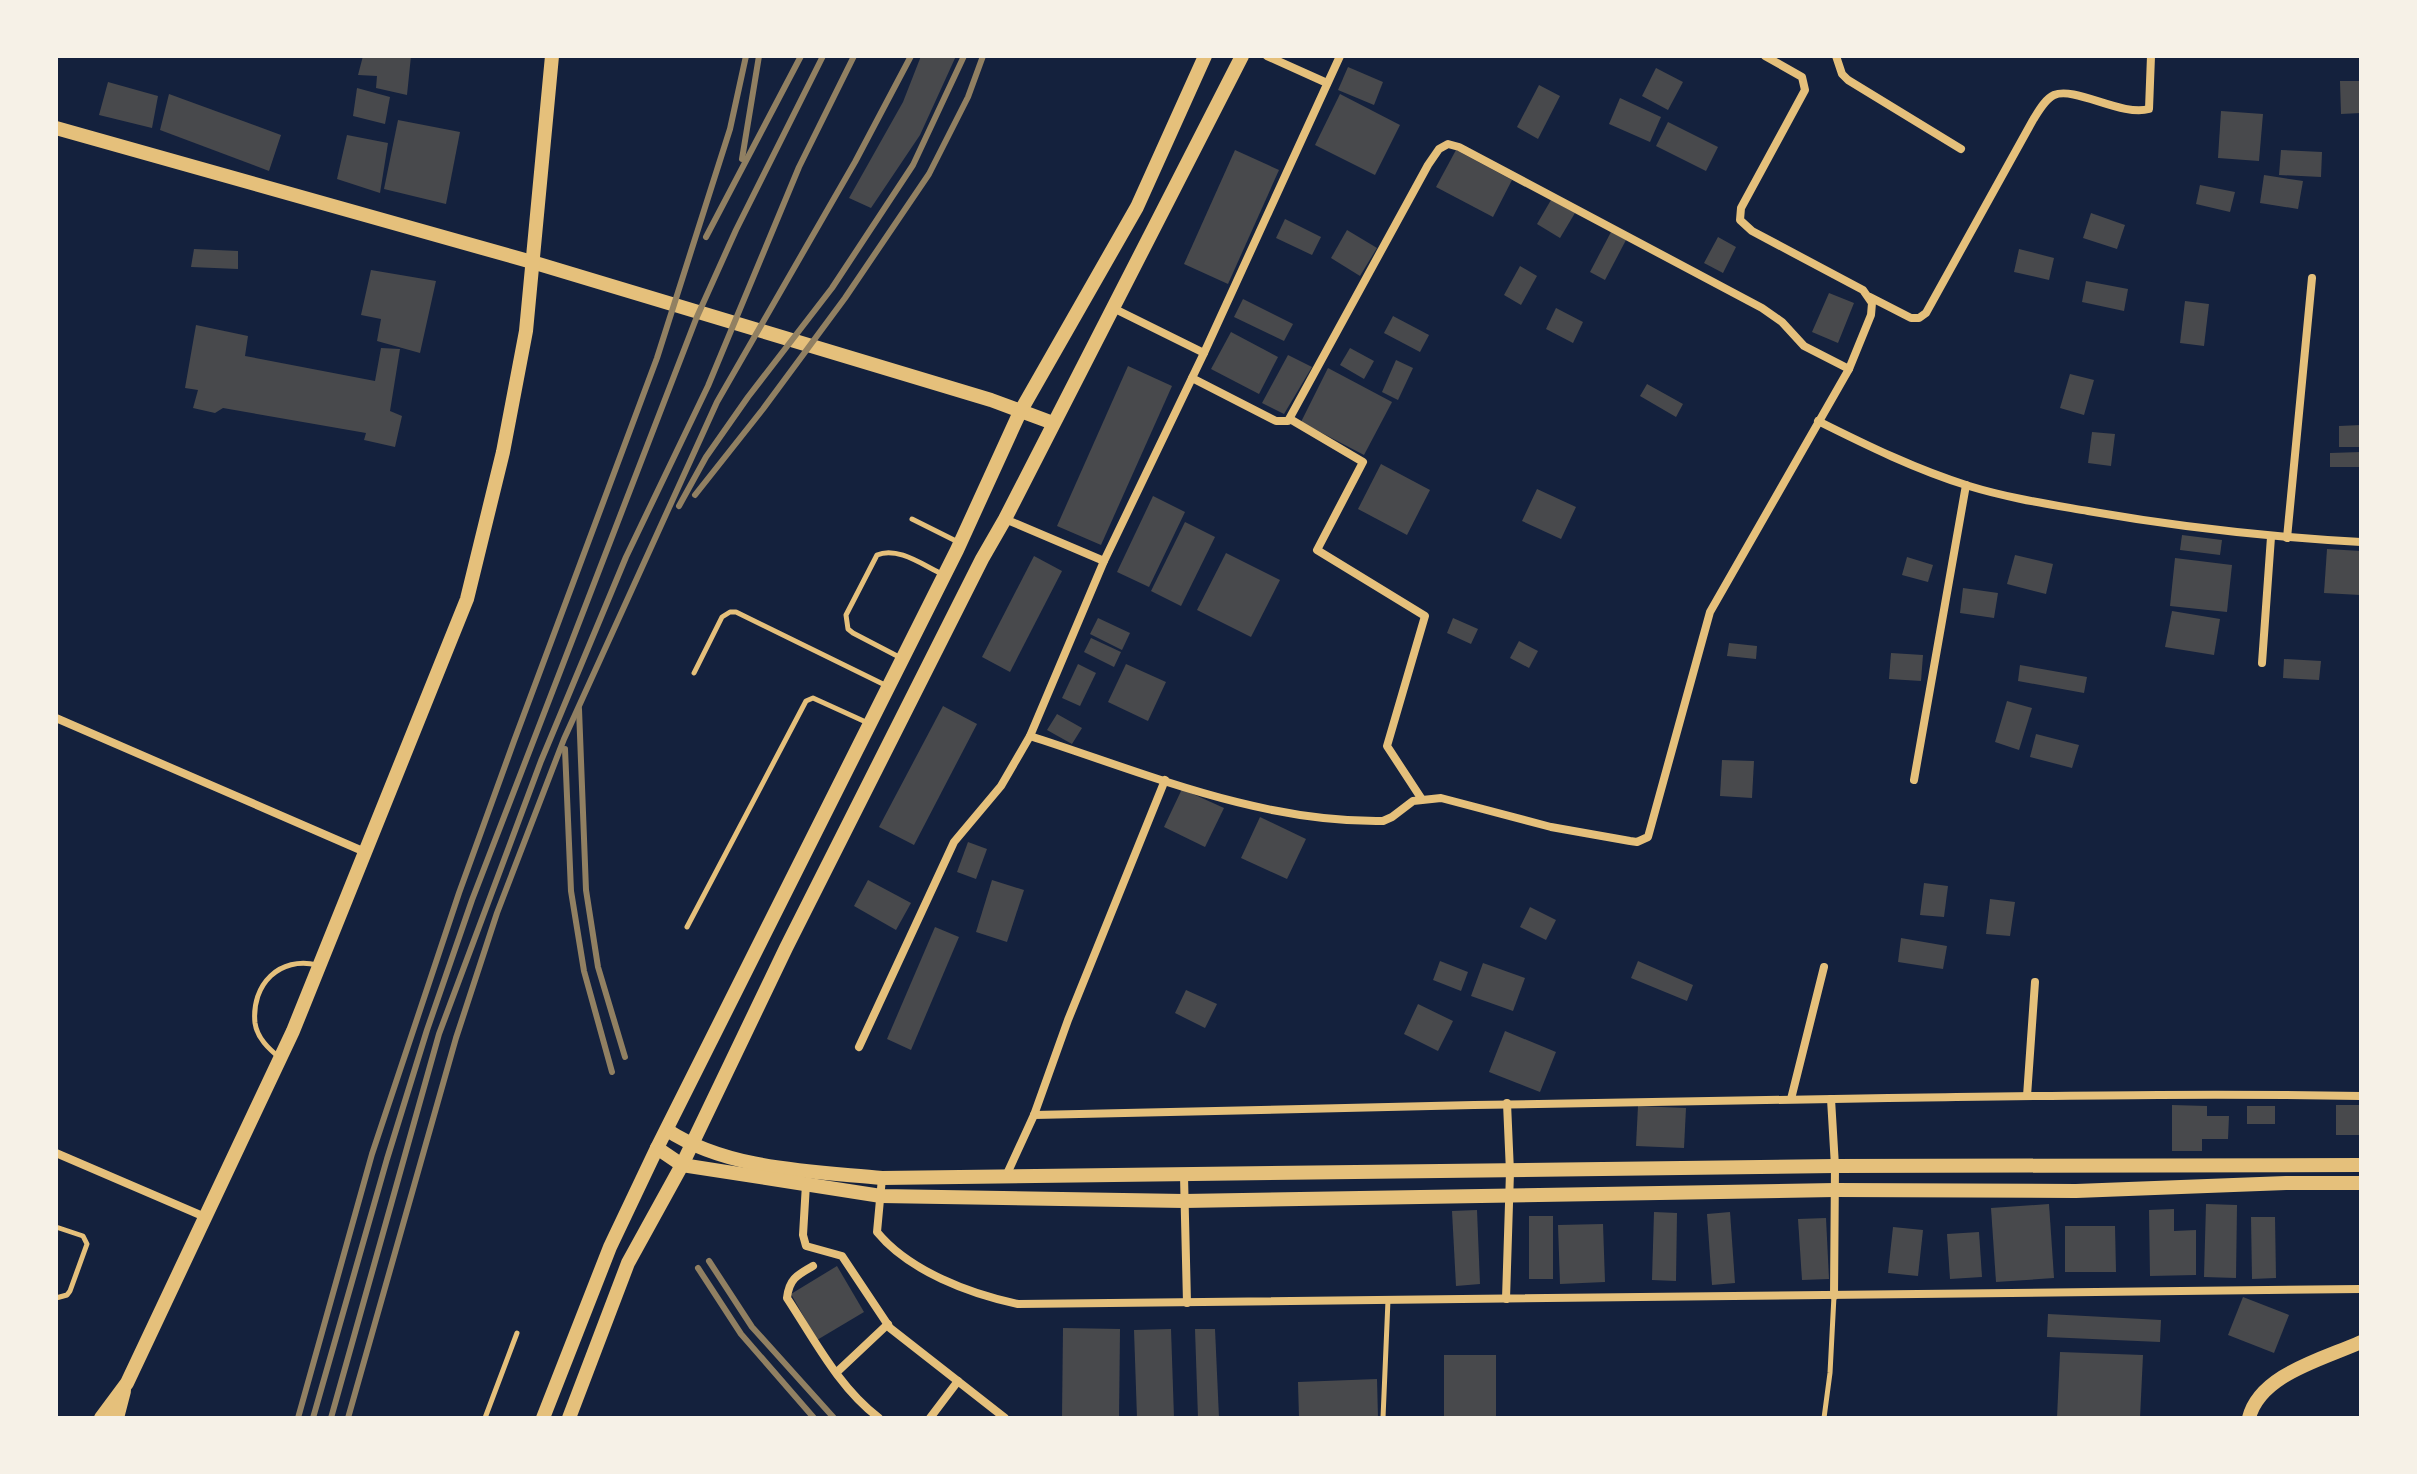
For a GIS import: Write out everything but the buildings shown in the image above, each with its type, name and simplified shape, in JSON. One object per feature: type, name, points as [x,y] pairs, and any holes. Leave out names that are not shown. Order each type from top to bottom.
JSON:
[{"type":"street","points":[[117,1418],[127,1383],[280,1059],[467,599],[506,437],[526,331],[552,56]]},
{"type":"street","points":[[543,1418],[610,1247],[657,1148],[944,575],[1020,412],[1137,207],[1205,56]]},
{"type":"street","points":[[569,1418],[628,1263],[682,1165],[982,559],[1242,56]]},
{"type":"street","points":[[1267,56],[1327,83]]},
{"type":"street","points":[[859,1047],[954,842],[1001,786],[1030,736],[1104,561],[1204,353],[1340,56]]},
{"type":"street","points":[[1765,56],[1802,77],[1805,90],[1741,208],[1740,220],[1752,231],[1907,317],[1923,316],[2047,100],[2054,95],[2067,94],[2134,111],[2149,109],[2151,56]]},
{"type":"street","points":[[1836,56],[1842,74],[1856,86],[1961,149]]},
{"type":"street","points":[[56,128],[532,262],[991,400],[1053,423]]},
{"type":"street","points":[[1192,378],[1276,421],[1290,419],[1428,165],[1439,149],[1448,144],[1459,147],[1762,308],[1782,322],[1804,346],[1849,369]]},
{"type":"street","points":[[2287,538],[2312,278]]},
{"type":"street","points":[[1030,736],[1235,804],[1265,811],[1376,821],[1392,817],[1421,798],[1441,798],[1551,827],[1630,841],[1648,837],[1710,612],[1849,369],[1871,315],[1869,296]]},
{"type":"street","points":[[1113,308],[1204,353]]},
{"type":"street","points":[[1290,419],[1363,462],[1317,550],[1425,616],[1387,746],[1421,798]]},
{"type":"street","points":[[1818,421],[1872,448],[1966,485],[2012,498],[2121,517],[2271,537],[2361,542]]},
{"type":"street","points":[[1914,780],[1966,485]]},
{"type":"street","points":[[1005,519],[1104,561]]},
{"type":"street","points":[[2262,663],[2271,537]]},
{"type":"street","points":[[958,546],[982,559]]},
{"type":"street","points":[[56,718],[365,852]]},
{"type":"street","points":[[1005,1178],[1034,1115],[1068,1020],[1165,780]]},
{"type":"street","points":[[1791,1099],[1824,967]]},
{"type":"street","points":[[2027,1096],[2035,982]]},
{"type":"street","points":[[1034,1115],[1507,1103],[2235,1093],[2361,1096]]},
{"type":"street","points":[[1831,1099],[1835,1166],[1834,1296]]},
{"type":"street","points":[[1506,1299],[1510,1196],[1507,1103]]},
{"type":"street","points":[[667,1130],[690,1145],[789,1169],[882,1178],[1835,1166],[2361,1165]]},
{"type":"street","points":[[657,1148],[682,1165],[881,1196],[1184,1201],[1835,1190],[2076,1191],[2361,1183]]},
{"type":"street","points":[[56,1153],[205,1217]]},
{"type":"street","points":[[1184,1176],[1187,1303]]},
{"type":"street","points":[[882,1178],[877,1232],[888,1246],[967,1291],[1018,1304],[2361,1289]]},
{"type":"street","points":[[806,1184],[803,1241],[812,1249],[842,1256],[888,1324],[1005,1418]]},
{"type":"street","points":[[813,1266],[793,1278],[788,1285],[787,1298],[862,1406],[879,1418]]},
{"type":"street","points":[[837,1372],[888,1324]]},
{"type":"street","points":[[2249,1418],[2252,1406],[2278,1379],[2361,1342]]},
{"type":"street","points":[[930,1418],[958,1381]]},
{"type":"street","points":[[101,1418],[127,1383]]},
{"type":"lane","points":[[912,519],[958,546]]},
{"type":"lane","points":[[902,659],[853,633],[848,629],[846,615],[877,555],[883,552],[896,553],[944,575]]},
{"type":"lane","points":[[694,673],[722,617],[736,612],[888,686]]},
{"type":"lane","points":[[687,927],[806,701],[813,698],[823,701],[869,724]]},
{"type":"lane","points":[[280,1059],[265,1045],[255,1025],[262,988],[277,968],[291,964],[320,965]]},
{"type":"lane","points":[[56,1227],[83,1236],[87,1244],[70,1291],[56,1298]]},
{"type":"lane","points":[[1824,1418],[1834,1296]]},
{"type":"lane","points":[[1383,1418],[1388,1300]]},
{"type":"lane","points":[[485,1418],[517,1333]]},
{"type":"railway","points":[[298,1418],[372,1154],[459,893],[657,358],[730,129],[746,56]]},
{"type":"railway","points":[[742,159],[759,56]]},
{"type":"railway","points":[[706,237],[801,56]]},
{"type":"railway","points":[[313,1418],[387,1159],[472,900],[696,319],[736,230],[823,56]]},
{"type":"railway","points":[[331,1418],[439,1034],[541,761],[626,557],[708,386],[799,167],[854,56]]},
{"type":"railway","points":[[348,1418],[456,1038],[497,913],[564,739],[717,402],[855,162],[911,56]]},
{"type":"railway","points":[[679,506],[706,457],[832,288],[913,165],[964,56]]},
{"type":"railway","points":[[695,495],[845,298],[929,174],[968,97],[983,56]]},
{"type":"railway","points":[[579,709],[586,890],[598,967],[625,1057]]},
{"type":"railway","points":[[565,749],[571,891],[584,971],[612,1072]]},
{"type":"railway","points":[[709,1261],[752,1327],[834,1418]]},
{"type":"railway","points":[[698,1268],[741,1334],[814,1418]]}]
